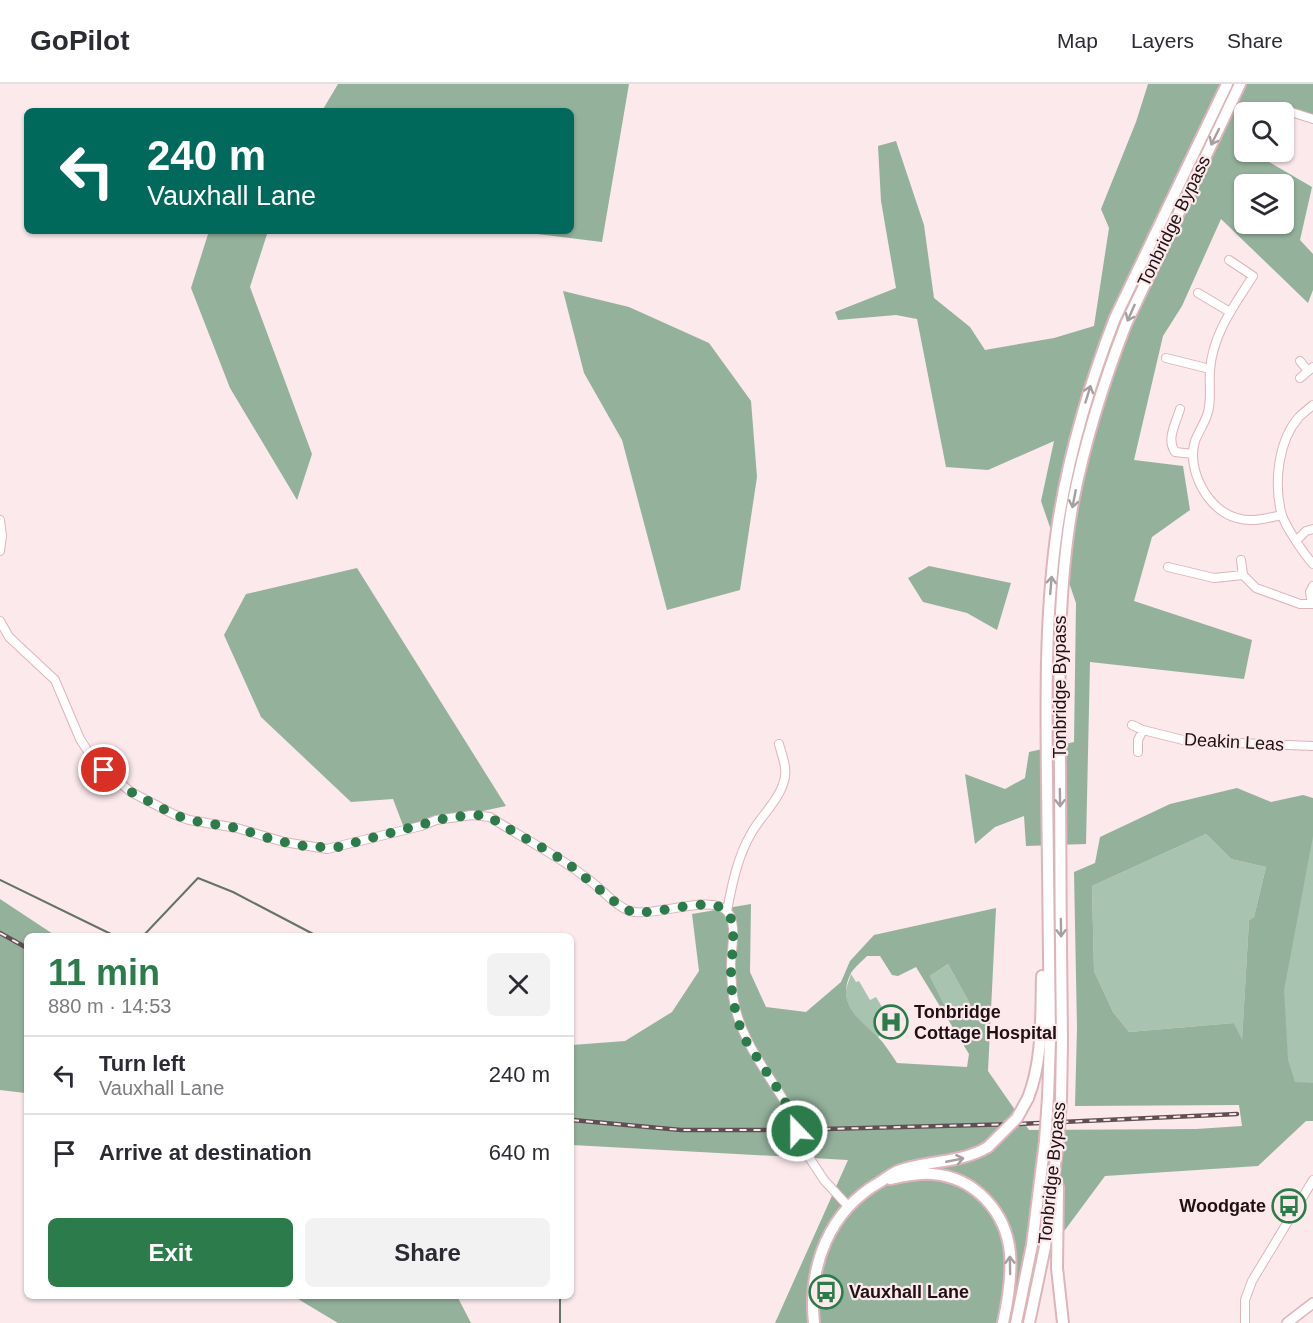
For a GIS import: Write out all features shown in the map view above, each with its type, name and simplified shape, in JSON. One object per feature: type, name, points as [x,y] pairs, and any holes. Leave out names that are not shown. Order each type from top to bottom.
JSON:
[{"type":"highway","name":"Tonbridge Bypass","points":[[1016,1323],[1032,1245],[1048,1097],[1050,1041],[1047,638],[1054,557],[1068,468],[1090,387],[1115,318],[1227,84]]},
{"type":"highway","name":"Tonbridge Bypass","points":[[1029,1323],[1045,1247],[1058,1143],[1062,1042],[1059,650],[1063,582],[1073,504],[1096,411],[1126,324],[1240,84]]},
{"type":"highway","points":[[814,1323],[812,1293],[819,1259],[831,1230],[848,1206],[864,1191],[892,1173],[902,1169],[962,1158],[988,1147],[1017,1118],[1028,1098],[1038,1055],[1048,871]]},
{"type":"highway","points":[[1058,1143],[1058,1268],[1064,1323]]},
{"type":"highway","points":[[881,1181],[917,1174],[942,1175],[965,1183],[986,1199],[1002,1223],[1010,1251],[1010,1282],[1003,1323]]},
{"type":"main road","points":[[1287,1323],[1313,1303]]},
{"type":"street","points":[[1294,113],[1313,119]]},
{"type":"street","points":[[1229,260],[1257,278],[1230,312],[1215,343],[1210,369],[1209,409],[1195,441],[1193,454],[1199,484],[1211,502],[1235,518],[1254,520],[1282,514]]},
{"type":"street","points":[[1198,293],[1230,312]]},
{"type":"street","points":[[1166,358],[1210,369]]},
{"type":"street","points":[[1300,361],[1311,369],[1300,378]]},
{"type":"street","points":[[1313,405],[1298,418],[1288,435],[1278,476],[1282,514],[1304,554],[1313,564]]},
{"type":"street","points":[[1180,409],[1171,437],[1171,446],[1175,452],[1193,454]]},
{"type":"street","points":[[0,520],[2,536],[0,551]]},
{"type":"street","points":[[1283,539],[1295,537],[1313,529]]},
{"type":"street","points":[[1241,560],[1243,574],[1256,588],[1300,604],[1312,605],[1310,592],[1313,586]]},
{"type":"street","points":[[1168,567],[1214,578],[1243,574]]},
{"type":"street","points":[[0,621],[9,637],[55,680],[80,739],[104,770],[131,792],[173,814],[189,820],[237,828],[284,842],[327,849],[421,826],[436,820],[482,815],[490,817],[565,862],[627,910],[644,912],[707,904],[719,906],[727,911]]},
{"type":"street","name":"Deakin Leas","points":[[1132,725],[1187,741],[1313,746]]},
{"type":"street","points":[[1138,752],[1138,740],[1143,730]]},
{"type":"street","points":[[779,744],[785,771],[784,780],[751,833],[732,881],[727,911],[733,926],[731,981],[744,1038],[794,1118],[801,1145],[824,1180],[848,1206]]},
{"type":"street","points":[[1245,1323],[1245,1300],[1252,1281],[1313,1180]]},
{"type":"green space","points":[[338,84],[629,84],[602,242],[537,234],[574,234],[574,108],[324,108]]},
{"type":"green space","points":[[1148,84],[1313,84],[1313,117],[1294,110],[1294,102],[1234,102],[1234,162],[1269,162],[1290,174],[1234,174],[1234,232],[1221,219],[1182,306],[1163,336],[1134,460],[1183,466],[1190,510],[1152,537],[1134,601],[1252,640],[1244,679],[1090,662],[1086,844],[1026,846],[1024,816],[995,827],[975,844],[965,774],[1005,789],[1025,778],[1029,752],[1074,742],[1076,603],[1041,501],[1054,441],[988,470],[946,467],[917,319],[896,315],[838,320],[835,312],[896,288],[881,201],[878,146],[896,141],[924,225],[934,298],[970,327],[985,350],[1054,338],[1094,326],[1109,228],[1101,209],[1136,122]]},
{"type":"green space","points":[[1294,176],[1312,187],[1300,240],[1313,254],[1313,290],[1308,303],[1237,234],[1294,234]]},
{"type":"green space","points":[[208,234],[267,234],[250,287],[312,454],[297,500],[230,388],[191,288]]},
{"type":"green space","points":[[563,291],[629,307],[709,343],[751,401],[757,477],[740,590],[667,610],[622,440],[584,373]]},
{"type":"green space","points":[[929,566],[1011,583],[997,630],[967,613],[923,602],[908,578]]},
{"type":"green space","points":[[357,568],[506,806],[404,828],[393,799],[351,802],[261,717],[224,635],[246,594]]},
{"type":"green space","points":[[1237,788],[1271,802],[1303,795],[1313,798],[1313,836],[1284,990],[1288,1060],[1295,1082],[1313,1083],[1313,1121],[1306,1121],[1258,1166],[1105,1176],[996,1323],[775,1323],[848,1160],[574,1145],[574,1045],[625,1041],[672,1012],[699,971],[692,914],[751,904],[750,972],[766,1007],[806,1012],[841,982],[850,961],[874,935],[996,908],[988,1071],[1029,1130],[1196,1129],[1242,1126],[1239,1105],[1075,1106],[1077,1028],[1074,872],[1095,863],[1100,837],[1170,804]],"holes":[[[1206,834],[1231,859],[1266,867],[1254,917],[1249,920],[1242,1040],[1234,1023],[1129,1032],[1113,1012],[1094,971],[1092,886]],[[867,956],[880,956],[892,975],[898,976],[916,967],[969,1054],[967,1067],[897,1063],[880,1039],[856,1016],[848,1001],[847,983],[851,973]],[[948,964],[975,1013],[964,1017],[944,1004],[930,976]]]},
{"type":"green space","points":[[1313,816],[1313,1094],[1281,1096],[1270,994]]},
{"type":"green space","points":[[1206,834],[1231,859],[1266,867],[1254,917],[1249,920],[1242,1042],[1234,1023],[1129,1032],[1113,1012],[1094,971],[1092,886]]},
{"type":"green space","points":[[0,899],[51,933],[24,933],[24,1093],[0,1090]]},
{"type":"green space","points":[[948,964],[975,1013],[964,1017],[944,1004],[930,976]]},
{"type":"green space","points":[[851,974],[856,982],[859,981],[870,1000],[876,997],[891,1022],[890,1029],[878,1037],[857,1018],[849,1006],[846,992]]},
{"type":"green space","points":[[298,1299],[459,1299],[471,1323],[338,1323]]},
{"type":"waterway","points":[[146,933],[198,878],[233,892],[311,933]]},
{"type":"waterway","points":[[0,880],[109,933]]},
{"type":"waterway","points":[[560,1299],[560,1323]]},
{"type":"railway","points":[[0,933],[24,946]]},
{"type":"railway","points":[[574,1120],[681,1130],[787,1130],[1018,1124],[1237,1114]]},
{"type":"place","name":"Tonbridge Cottage Hospital","points":[[891,1022]]},
{"type":"place","name":"Woodgate","points":[[1289,1206]]},
{"type":"place","name":"Vauxhall Lane","points":[[826,1292]]},
{"type":"route","points":[[104,770],[131,792],[173,814],[189,820],[237,828],[274,840],[309,847],[327,849],[338,847],[421,826],[436,820],[482,815],[490,817],[565,862],[621,907],[632,912],[669,910],[707,904],[719,906],[727,911],[732,919],[731,981],[735,1007],[744,1038],[779,1091],[794,1118],[797,1131]]}]
